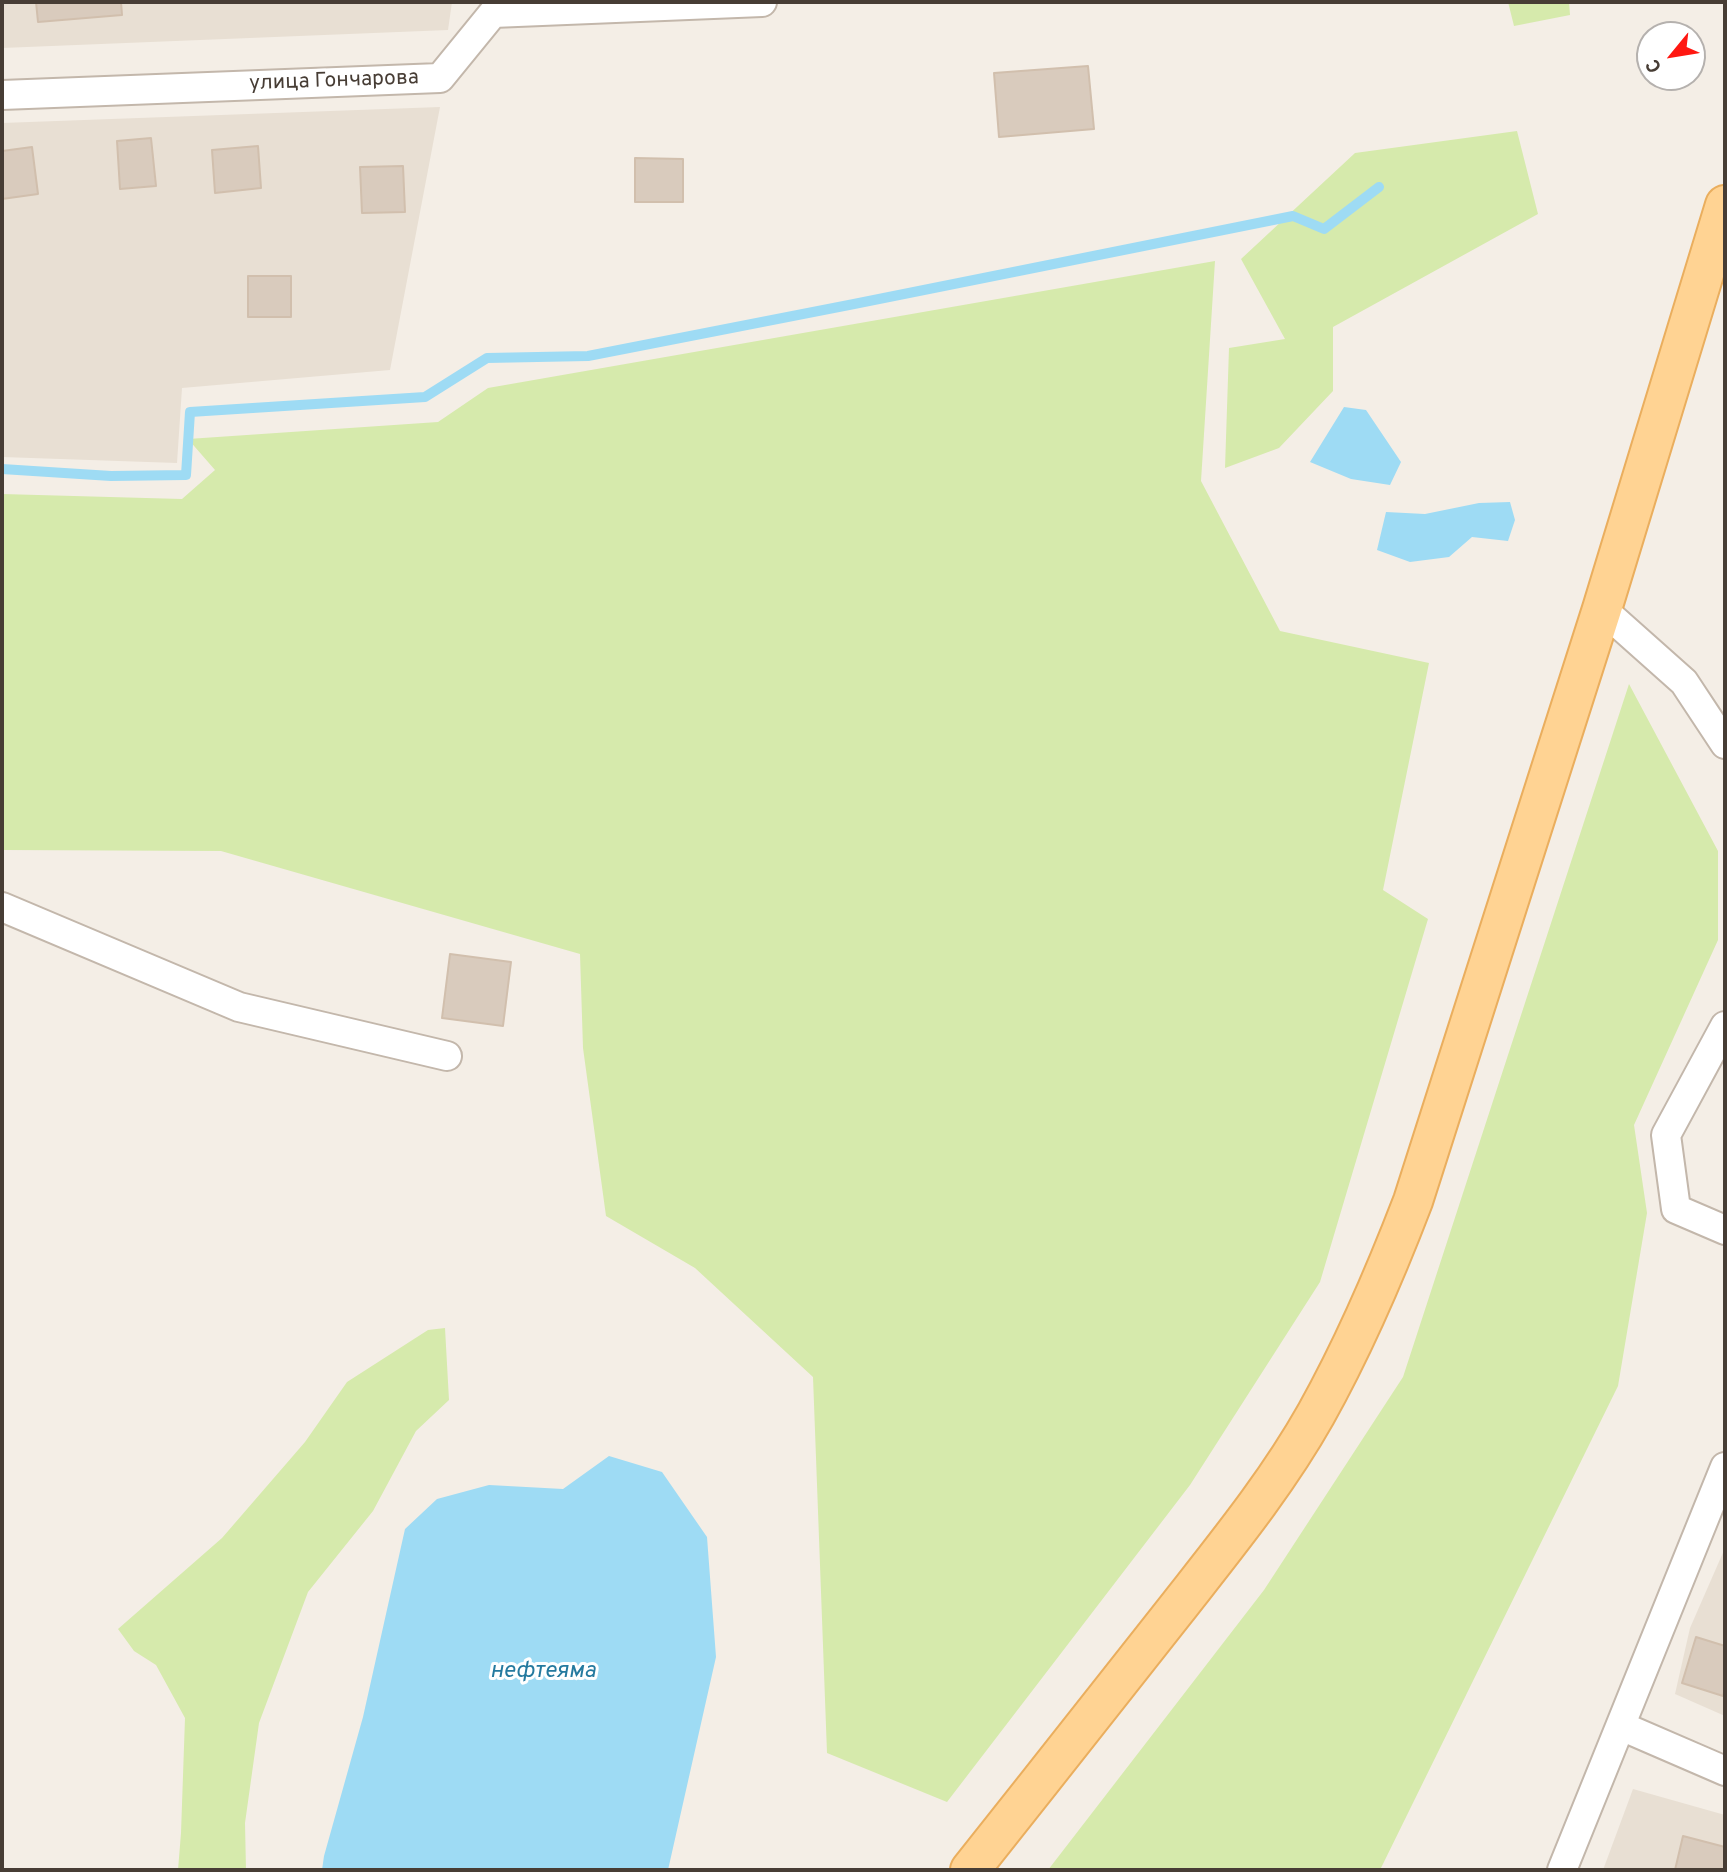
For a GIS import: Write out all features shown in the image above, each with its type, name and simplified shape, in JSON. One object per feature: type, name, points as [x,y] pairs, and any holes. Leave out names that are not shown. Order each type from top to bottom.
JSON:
[{"type":"main road","points":[[970,1870],[1224,1548],[1272,1483],[1315,1415],[1341,1367],[1391,1260],[1413,1201],[1602,609],[1725,205]]},
{"type":"street","name":"улица Гончарова","points":[[2,95],[440,78],[493,8],[762,2]]},
{"type":"street","points":[[1602,609],[1684,682],[1725,744]]},
{"type":"street","points":[[2,907],[239,1007],[447,1056]]},
{"type":"street","points":[[1725,1026],[1666,1135],[1676,1209],[1725,1230]]},
{"type":"street","points":[[1562,1870],[1725,1467]]},
{"type":"street","points":[[1621,1726],[1725,1771]]},
{"type":"shaded area","points":[[2,2],[452,2],[448,30],[2,48]]},
{"type":"shaded area","points":[[440,107],[390,370],[182,388],[177,463],[2,457],[2,123]]},
{"type":"shaded area","points":[[1725,1548],[1725,1716],[1675,1694],[1690,1628]]},
{"type":"shaded area","points":[[1633,1789],[1725,1815],[1725,1870],[1603,1870]]},
{"type":"green space","points":[[1508,2],[1569,2],[1570,15],[1514,26]]},
{"type":"green space","points":[[1517,131],[1538,214],[1333,327],[1333,391],[1279,448],[1225,468],[1229,348],[1285,339],[1241,259],[1355,153]]},
{"type":"green space","points":[[1215,261],[1201,481],[1280,631],[1429,663],[1383,890],[1428,919],[1320,1282],[1190,1485],[947,1802],[827,1753],[813,1377],[695,1268],[606,1216],[583,1048],[580,954],[221,851],[2,850],[2,494],[182,499],[215,470],[188,439],[438,422],[488,388]]},
{"type":"green space","points":[[1629,684],[1718,851],[1718,940],[1634,1125],[1647,1213],[1618,1386],[1380,1870],[1048,1870],[1264,1590],[1403,1377]]},
{"type":"green space","points":[[445,1328],[449,1400],[416,1431],[373,1511],[308,1592],[259,1723],[245,1823],[246,1870],[178,1870],[185,1718],[156,1665],[134,1651],[118,1629],[222,1538],[305,1442],[347,1382],[428,1330]]},
{"type":"water","points":[[1344,407],[1366,410],[1401,462],[1390,485],[1351,479],[1310,462]]},
{"type":"water","points":[[1510,502],[1515,520],[1508,541],[1472,537],[1449,557],[1410,562],[1377,550],[1386,512],[1425,514],[1479,503]]},
{"type":"water","name":"нефтеяма","points":[[609,1456],[662,1472],[707,1537],[716,1657],[668,1870],[322,1870],[363,1717],[405,1529],[437,1499],[489,1485],[563,1489]]},
{"type":"building","points":[[36,2],[121,2],[122,15],[38,22]]},
{"type":"building","points":[[1088,66],[1094,129],[999,137],[994,73]]},
{"type":"building","points":[[151,138],[156,186],[120,189],[117,141]]},
{"type":"building","points":[[258,146],[261,188],[215,193],[212,150]]},
{"type":"building","points":[[32,147],[38,194],[2,199],[2,151]]},
{"type":"building","points":[[635,158],[683,159],[683,202],[635,202]]},
{"type":"building","points":[[403,166],[405,212],[362,213],[360,167]]},
{"type":"building","points":[[248,276],[291,276],[291,317],[248,317]]},
{"type":"building","points":[[450,954],[511,962],[503,1026],[442,1018]]},
{"type":"building","points":[[1696,1637],[1725,1646],[1723,1696],[1682,1683]]},
{"type":"building","points":[[1683,1836],[1725,1847],[1725,1870],[1675,1870]]},
{"type":"waterway","points":[[2,469],[111,476],[186,475],[190,412],[425,397],[487,358],[588,356],[1293,216],[1324,229],[1379,187]]}]
